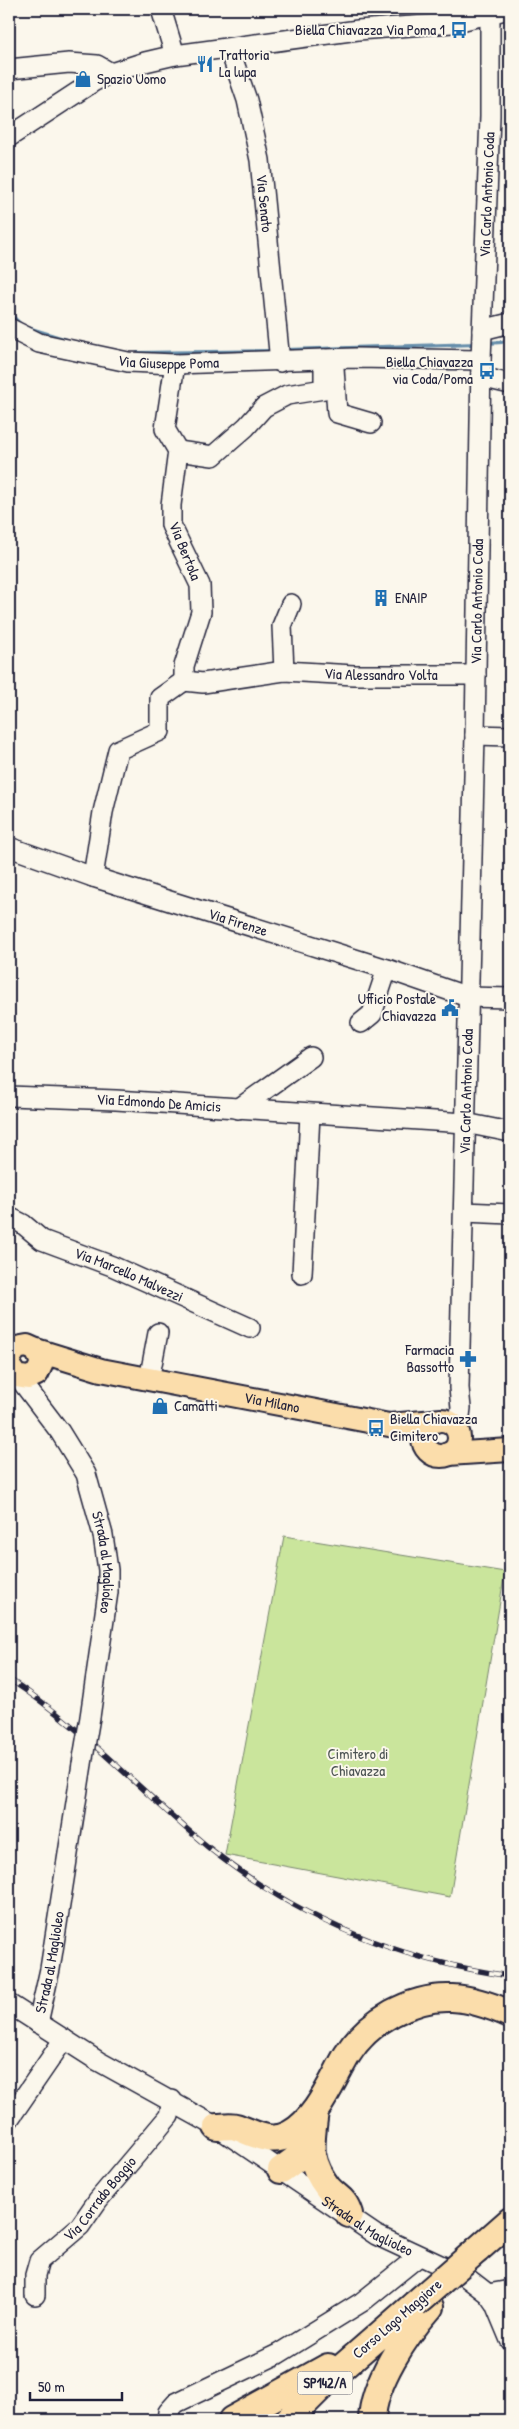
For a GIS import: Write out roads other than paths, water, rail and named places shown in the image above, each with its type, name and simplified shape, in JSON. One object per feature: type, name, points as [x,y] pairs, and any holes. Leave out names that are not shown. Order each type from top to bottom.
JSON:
[{"type":"highway","points":[[281,2170],[304,2152],[300,2138],[348,2053],[361,2036],[394,2012],[426,2001],[451,1998],[473,2000],[510,2014]]},
{"type":"highway","points":[[217,2127],[234,2126],[256,2137],[270,2139],[300,2138]]},
{"type":"highway","points":[[300,2138],[313,2164],[330,2190],[345,2202],[349,2214]]},
{"type":"highway","name":"Corso Lago Maggiore","points":[[288,2420],[364,2347],[424,2303],[477,2250],[510,2221]]},
{"type":"highway","points":[[372,2420],[382,2384],[424,2303]]},
{"type":"highway","points":[[232,2420],[364,2347]]},
{"type":"main road","name":"Via Milano","points":[[22,1361],[101,1370],[395,1426],[448,1433],[510,1450]]},
{"type":"main road","name":"Via Milano","points":[[395,1426],[424,1443],[431,1452],[442,1456],[448,1433]]},
{"type":"main road","points":[[448,1433],[510,1446]]},
{"type":"street","points":[[161,9],[175,55]]},
{"type":"street","points":[[9,137],[93,82],[111,73],[175,55],[358,30],[452,23],[504,10]]},
{"type":"street","name":"Via Carlo Antonio Coda","points":[[448,1433],[461,1408],[459,1388],[475,735],[482,330],[490,116],[504,10]]},
{"type":"street","name":"Via Senato","points":[[229,48],[247,100],[260,160],[280,362]]},
{"type":"street","points":[[9,69],[69,63],[97,65],[111,73]]},
{"type":"street","points":[[482,330],[510,323]]},
{"type":"street","name":"Via Giuseppe Poma","points":[[9,329],[38,343],[128,362],[175,364],[329,359],[481,369]]},
{"type":"street","points":[[175,364],[165,428],[178,451],[213,456],[246,427],[264,407],[287,396],[324,389],[329,359]]},
{"type":"street","points":[[329,359],[338,413],[371,423]]},
{"type":"street","points":[[481,369],[510,384]]},
{"type":"street","name":"Via Bertola","points":[[178,451],[170,505],[171,525],[200,584],[201,612],[184,666],[184,681]]},
{"type":"street","points":[[284,671],[282,626],[291,604]]},
{"type":"street","name":"Via Alessandro Volta","points":[[184,681],[203,683],[284,671],[354,675],[476,675]]},
{"type":"street","points":[[93,877],[103,812],[118,750],[160,731],[160,698],[184,681]]},
{"type":"street","points":[[475,735],[509,734]]},
{"type":"street","name":"Via Firenze","points":[[9,847],[93,877],[387,969],[468,997],[510,998]]},
{"type":"street","points":[[361,1023],[372,1014],[387,969]]},
{"type":"street","points":[[238,1109],[311,1057]]},
{"type":"street","name":"Via Edmondo De Amicis","points":[[9,1096],[466,1123],[510,1132]]},
{"type":"street","points":[[302,1274],[310,1114]]},
{"type":"street","points":[[464,1212],[510,1214]]},
{"type":"street","name":"Via Marcello Malvezzi","points":[[9,1217],[24,1224],[42,1240],[112,1266],[250,1328]]},
{"type":"street","points":[[149,1380],[158,1333]]},
{"type":"street","name":"Strada al Maglioleo","points":[[22,1361],[39,1403],[60,1432],[86,1474],[105,1547],[108,1570],[108,1592],[90,1717],[50,1969],[38,2023],[217,2127],[349,2214],[376,2235],[466,2277],[498,2301],[510,2337]]},
{"type":"street","points":[[9,2004],[38,2023]]},
{"type":"street","points":[[9,2119],[64,2039]]},
{"type":"street","name":"Via Corrado Boggio","points":[[35,2295],[35,2275],[39,2261],[80,2226],[98,2200],[169,2116],[172,2100]]},
{"type":"street","points":[[167,2420],[168,2412],[176,2403],[278,2354],[362,2302],[419,2256]]},
{"type":"street","points":[[498,2301],[510,2290]]},
{"type":"waterway","points":[[9,313],[20,324]]},
{"type":"waterway","points":[[28,328],[67,340]]},
{"type":"waterway","points":[[487,343],[502,342],[510,339]]},
{"type":"waterway","points":[[285,350],[477,344]]},
{"type":"waterway","points":[[137,353],[273,351]]},
{"type":"railway","points":[[9,1679],[36,1697],[86,1738],[208,1847],[242,1873],[277,1895],[313,1915],[389,1947],[469,1969],[510,1976]]},
{"type":"place","name":"Biella Chiavazza Via Poma 1","points":[[459,30]]},
{"type":"place","name":"Trattoria La lupa","points":[[205,64]]},
{"type":"place","name":"Spazio Uomo","points":[[83,79]]},
{"type":"place","name":"Biella Chiavazza via Coda/Poma","points":[[487,371]]},
{"type":"place","name":"ENAIP","points":[[381,598]]},
{"type":"place","name":"Ufficio Postale Chiavazza","points":[[450,1008]]},
{"type":"place","name":"Farmacia Bassotto","points":[[468,1359]]},
{"type":"place","name":"Camatti","points":[[160,1406]]},
{"type":"place","name":"Biella Chiavazza Cimitero","points":[[376,1428]]},
{"type":"park label","name":"Cimitero di Chiavazza","points":[[358,1762]]}]
